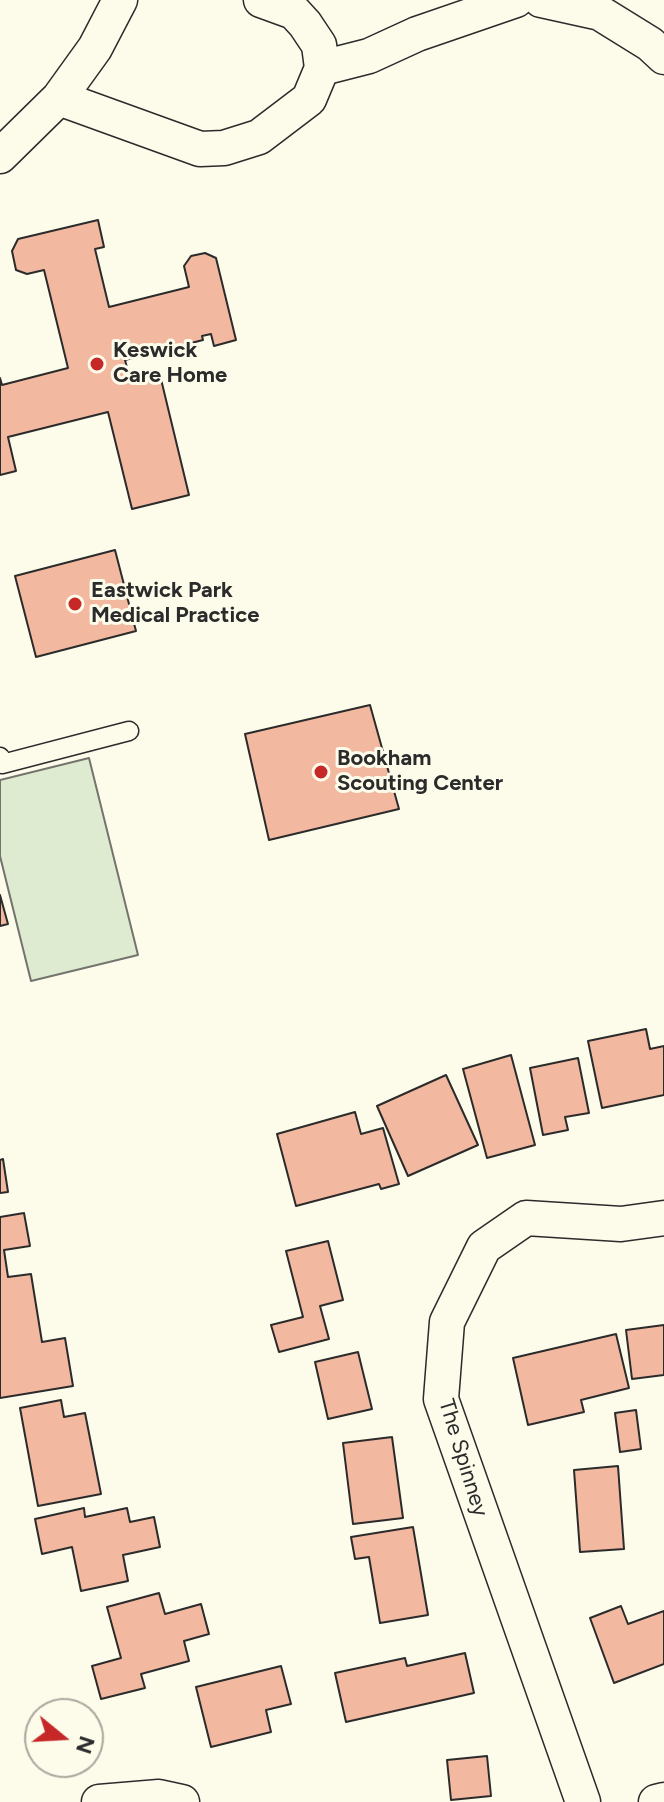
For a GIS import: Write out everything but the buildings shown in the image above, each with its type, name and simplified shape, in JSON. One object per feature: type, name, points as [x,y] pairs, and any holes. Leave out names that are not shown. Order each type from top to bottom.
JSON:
[{"type":"street","points":[[0,156],[59,98],[95,48],[120,0]]},
{"type":"street","points":[[59,98],[200,149],[224,148],[259,137],[309,99],[322,68],[319,45],[305,24],[294,12],[261,0]]},
{"type":"street","points":[[322,68],[369,56],[417,34],[516,0]]},
{"type":"street","points":[[541,0],[600,13],[650,44],[664,57]]},
{"type":"street","name":"The Spinney","points":[[583,1802],[441,1399],[447,1322],[484,1247],[526,1218],[621,1224],[664,1218]]},
{"type":"street","points":[[99,1802],[159,1797],[182,1802]]},
{"type":"street","points":[[656,1802],[664,1800]]},
{"type":"lane","points":[[0,757],[2,764],[129,731]]},
{"type":"green space","points":[[89,758],[138,955],[31,981],[0,856],[0,780]]},
{"type":"place","name":"Keswick Care Home","points":[[97,364]]},
{"type":"place","name":"Eastwick Park Medical Practice","points":[[75,604]]},
{"type":"place","name":"Bookham Scouting Center","points":[[321,772]]}]
